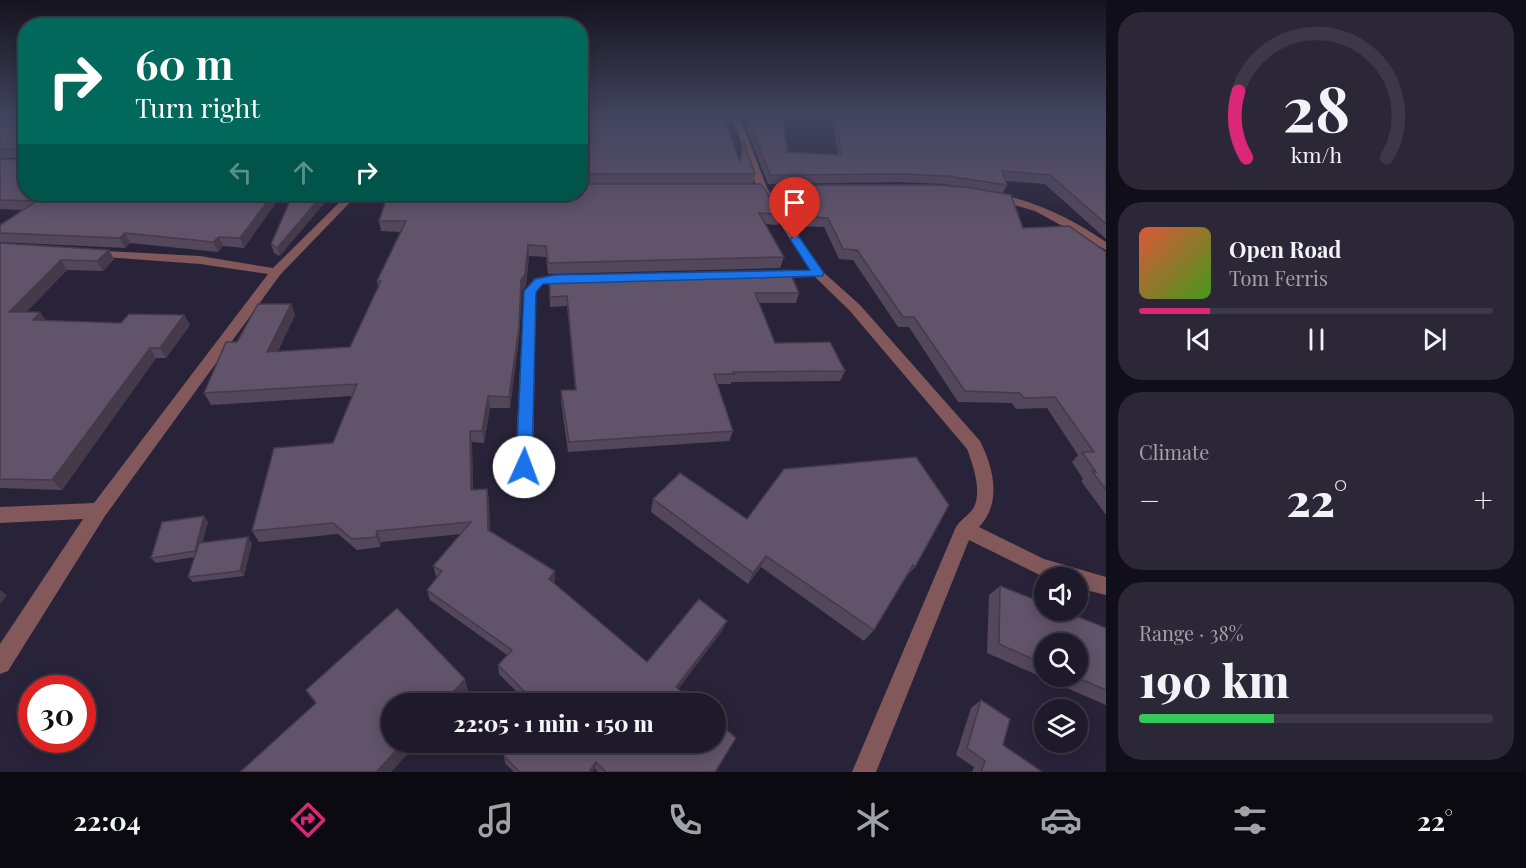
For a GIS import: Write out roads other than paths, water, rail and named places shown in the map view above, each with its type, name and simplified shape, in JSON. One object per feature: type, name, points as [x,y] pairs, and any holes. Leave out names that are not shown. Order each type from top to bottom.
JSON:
[{"type":"street","points":[[749,153],[762,188],[818,273],[855,308],[974,446],[985,488],[980,513],[964,530],[864,772]]},
{"type":"street","points":[[979,194],[1018,201],[1055,214],[1072,223],[1106,248]]},
{"type":"street","points":[[0,663],[99,511],[276,272],[346,201]]},
{"type":"street","points":[[81,251],[171,257],[276,272]]},
{"type":"street","points":[[761,274],[818,273]]},
{"type":"street","points":[[524,467],[530,291],[539,281],[588,278]]},
{"type":"street","points":[[0,515],[99,511]]},
{"type":"street","points":[[964,530],[1042,567]]},
{"type":"street","points":[[1088,581],[1106,586]]}]
